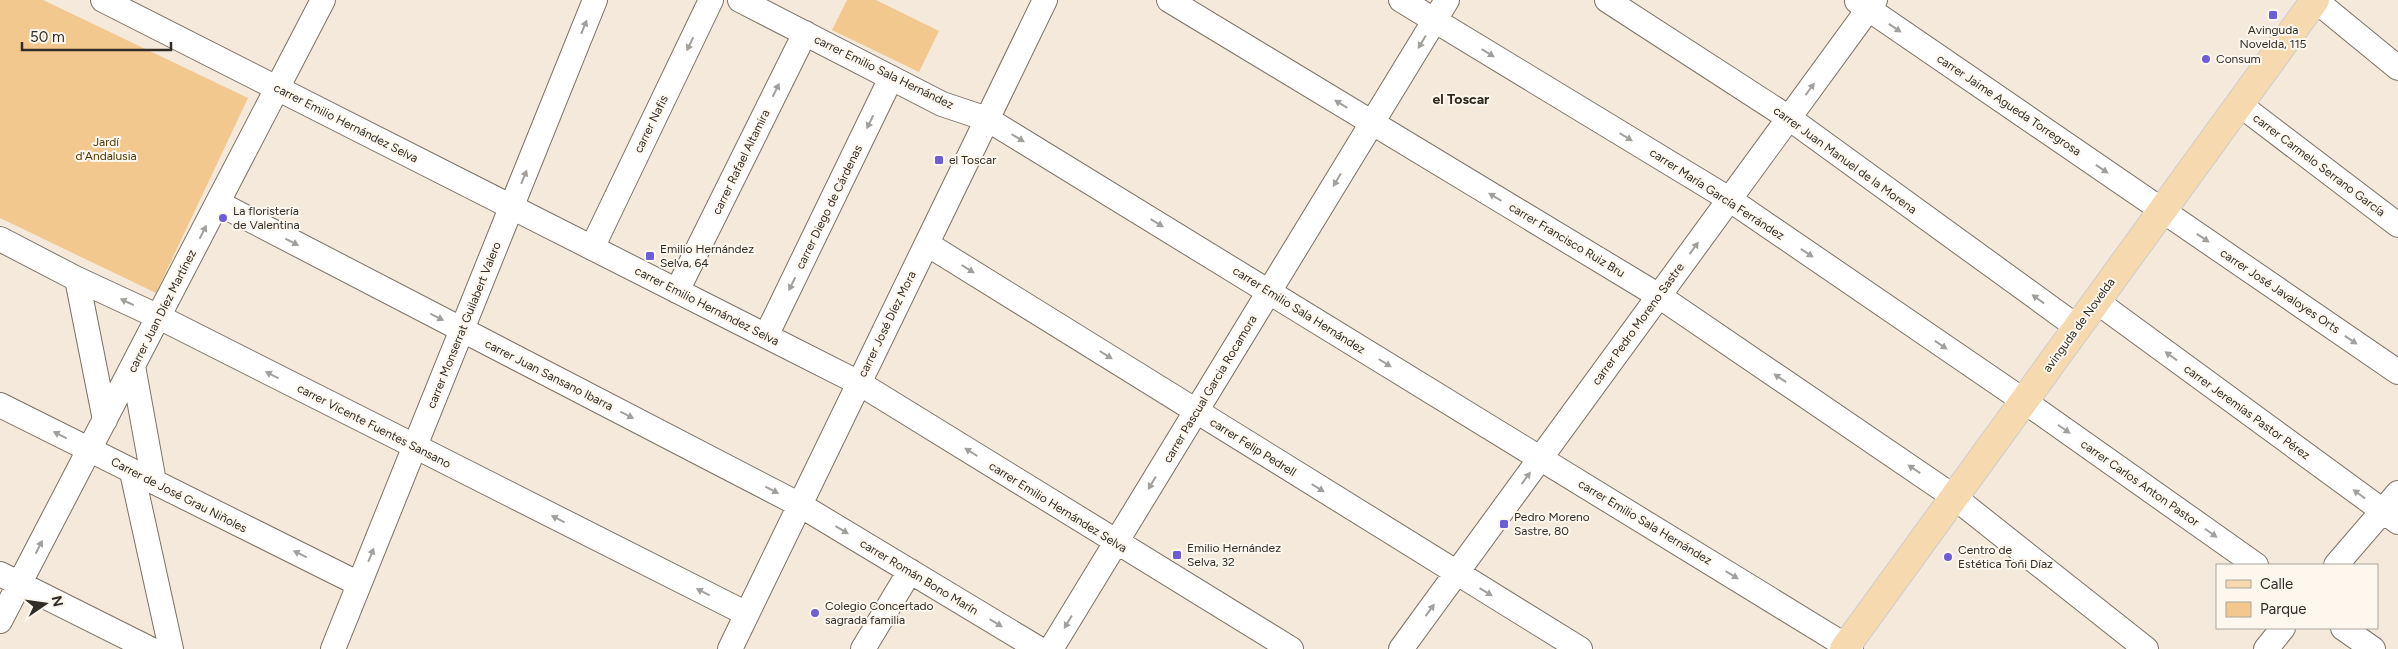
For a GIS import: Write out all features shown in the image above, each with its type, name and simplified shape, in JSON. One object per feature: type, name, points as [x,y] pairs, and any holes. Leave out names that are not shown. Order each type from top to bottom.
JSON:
[{"type":"main road","name":"avinguda de Novelda","points":[[1847,648],[1954,497],[2315,0]]},
{"type":"street","name":"carrer Emilio Hernández Selva","points":[[103,0],[859,383],[1290,649]]},
{"type":"street","name":"carrer Juan Díez Martínez","points":[[0,622],[10,579],[90,449],[323,0]]},
{"type":"street","name":"carrer Monserrat Guilabert Valero","points":[[333,649],[595,0]]},
{"type":"street","name":"carrer Nafis","points":[[592,248],[711,0]]},
{"type":"street","name":"carrer Emilio Sala Hernández","points":[[740,0],[942,104],[987,119],[1541,458],[1847,648]]},
{"type":"street","name":"carrer José Díez Mora","points":[[730,649],[1045,0]]},
{"type":"street","name":"carrer Francisco Ruiz Bru","points":[[1169,0],[1659,296],[1954,497],[2146,649]]},
{"type":"street","name":"carrer María García Ferrández","points":[[1401,0],[1729,199],[2024,401]]},
{"type":"street","name":"carrer Pascual Garcia Rocamora","points":[[1051,649],[1447,0]]},
{"type":"street","name":"carrer Juan Manuel de la Morena","points":[[1607,0],[1789,118],[2077,327]]},
{"type":"street","points":[[2315,0],[2398,68]]},
{"type":"street","name":"carrer Pedro Moreno Sastre","points":[[1401,649],[1789,118],[1866,3]]},
{"type":"street","name":"carrer Jaime Agueda Torregrosa","points":[[1866,3],[2162,210]]},
{"type":"street","name":"carrer Rafael Altamira","points":[[677,291],[804,33]]},
{"type":"street","name":"carrer Diego de Cárdenas","points":[[766,336],[891,78]]},
{"type":"street","name":"carrer Carmelo Serrano García","points":[[2239,104],[2398,225]]},
{"type":"street","name":"carrer Juan Sansano Ibarra","points":[[218,203],[800,504]]},
{"type":"street","name":"carrer José Javaloyes Orts","points":[[2162,210],[2398,372]]},
{"type":"street","name":"carrer Vicente Fuentes Sansano","points":[[0,239],[747,614]]},
{"type":"street","name":"carrer Felip Pedrell","points":[[926,244],[1456,574],[1580,649]]},
{"type":"street","points":[[77,279],[105,420]]},
{"type":"street","name":"carrer Jeremías Pastor Pérez","points":[[2096,301],[2391,517]]},
{"type":"street","points":[[133,366],[154,482]]},
{"type":"street","name":"carrer Carlos Anton Pastor","points":[[2024,401],[2255,564]]},
{"type":"street","name":"Carrer de José Grau Niñoles","points":[[0,404],[132,472],[359,584]]},
{"type":"street","points":[[132,472],[171,649]]},
{"type":"street","points":[[2337,564],[2391,517],[2398,493]]},
{"type":"street","name":"carrer Román Bono Marín","points":[[800,504],[1039,649]]},
{"type":"street","points":[[863,649],[910,571]]},
{"type":"street","points":[[10,579],[150,649]]},
{"type":"street","points":[[2266,649],[2282,629]]},
{"type":"street","points":[[2345,629],[2373,649]]},
{"type":"green space","name":"Jardí d'Andalusia","points":[[0,0],[43,0],[248,98],[156,293],[0,218]]},
{"type":"green space","points":[[847,0],[876,0],[939,31],[919,72],[832,30]]},
{"type":"place","name":"Avinguda Novelda, 115","points":[[2273,15]]},
{"type":"place","name":"Consum","points":[[2206,59]]},
{"type":"place","name":"el Toscar","points":[[939,160]]},
{"type":"place","name":"La floristería de Valentina","points":[[223,218]]},
{"type":"place","name":"Emilio Hernández Selva, 64","points":[[650,256]]},
{"type":"place","name":"Pedro Moreno Sastre, 80","points":[[1504,524]]},
{"type":"place","name":"Emilio Hernández Selva, 32","points":[[1177,555]]},
{"type":"place","name":"Centro de Estética Toñi Díaz","points":[[1948,557]]},
{"type":"place","name":"Colegio Concertado sagrada familia","points":[[815,613]]},
{"type":"district","name":"el Toscar","points":[[1461,99]]}]
